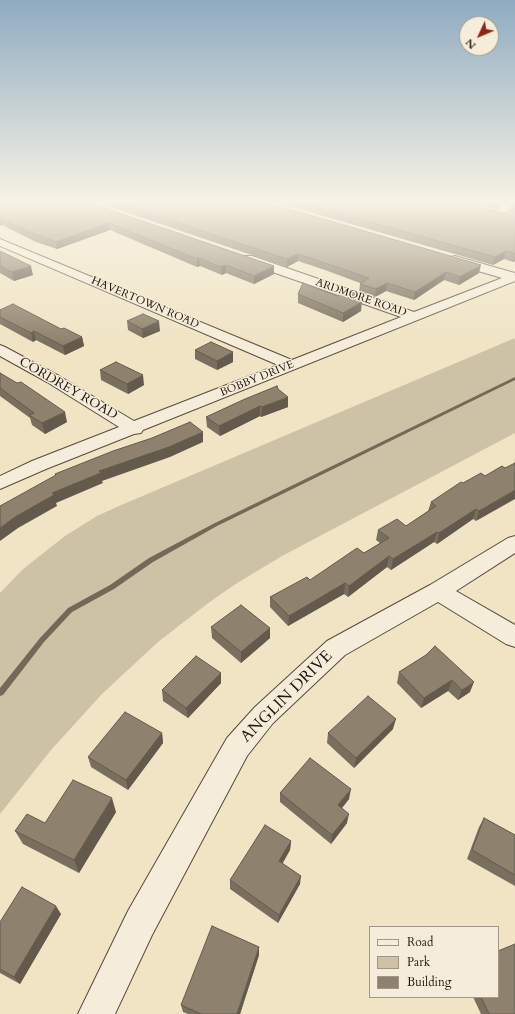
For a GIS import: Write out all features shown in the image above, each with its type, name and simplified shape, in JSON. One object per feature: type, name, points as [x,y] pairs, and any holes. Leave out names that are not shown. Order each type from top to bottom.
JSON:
[{"type":"street","name":"HAVERTOWN ROAD","points":[[15,248],[291,365]]},
{"type":"street","name":"ARDMORE ROAD","points":[[236,255],[415,317]]},
{"type":"street","points":[[446,257],[515,277]]},
{"type":"street","name":"BOBBY DRIVE","points":[[0,483],[39,465],[135,429],[291,365],[515,277]]},
{"type":"street","name":"CORDREY ROAD","points":[[0,350],[53,379],[135,429]]},
{"type":"street","name":"ANGLIN DRIVE","points":[[96,1014],[140,923],[237,747],[264,715],[336,648],[438,591],[515,543]]},
{"type":"street","points":[[438,591],[480,617],[515,636]]},
{"type":"green space","points":[[515,338],[515,433],[282,556],[234,585],[207,604],[158,642],[102,694],[51,750],[0,814],[0,593],[22,570],[65,536],[97,516]]},
{"type":"building","points":[[171,248],[222,248],[274,266],[254,276],[226,265],[221,267],[199,258],[197,259]]},
{"type":"building","points":[[255,248],[424,248],[481,265],[460,277],[446,272],[415,292],[387,283],[376,289],[360,284],[369,278],[298,254],[287,259]]},
{"type":"building","points":[[464,248],[515,248],[515,254],[506,251],[495,257]]},
{"type":"building","points":[[0,251],[31,266],[12,272],[0,266]]},
{"type":"building","points":[[303,283],[337,296],[340,294],[354,299],[350,291],[362,296],[355,299],[362,302],[343,313],[298,294]]},
{"type":"building","points":[[13,304],[61,329],[64,328],[82,337],[63,346],[34,331],[31,333],[0,317],[0,310]]},
{"type":"building","points":[[143,314],[159,321],[142,329],[127,321]]},
{"type":"building","points":[[211,342],[233,352],[217,361],[195,350]]},
{"type":"building","points":[[116,362],[143,375],[127,384],[100,370]]},
{"type":"building","points":[[0,373],[17,383],[21,382],[65,412],[42,423],[29,415],[34,413],[0,388]]},
{"type":"building","points":[[277,386],[278,389],[288,397],[262,407],[260,406],[219,426],[206,417],[245,399]]},
{"type":"building","points":[[190,422],[203,432],[169,447],[99,471],[101,473],[52,493],[54,495],[15,517],[0,528],[0,506],[56,475],[55,474],[113,451],[152,438]]},
{"type":"building","points":[[515,463],[515,490],[479,511],[476,509],[439,533],[437,532],[393,559],[389,556],[349,586],[345,583],[289,616],[270,597],[307,577],[310,580],[357,548],[364,553],[389,538],[378,530],[397,519],[406,526],[436,506],[431,502],[461,482],[463,483],[481,473],[485,476],[502,466],[505,468]]},
{"type":"building","points":[[241,605],[270,628],[241,652],[211,627]]},
{"type":"building","points":[[435,646],[474,682],[462,690],[452,680],[424,698],[399,672],[426,655]]},
{"type":"building","points":[[196,656],[221,673],[186,708],[162,690]]},
{"type":"building","points":[[368,696],[396,719],[356,758],[328,733]]},
{"type":"building","points":[[125,712],[162,733],[126,780],[88,757]]},
{"type":"building","points":[[310,758],[351,789],[338,805],[349,814],[332,835],[280,793]]},
{"type":"building","points":[[73,780],[112,798],[74,860],[15,831],[27,814],[45,823]]},
{"type":"building","points":[[484,818],[515,835],[515,875],[472,850]]},
{"type":"building","points":[[265,825],[291,841],[279,861],[301,876],[279,915],[230,880]]},
{"type":"building","points":[[22,887],[56,906],[14,977],[0,969],[0,922]]},
{"type":"building","points":[[212,926],[259,947],[237,1014],[201,1014],[181,1005]]},
{"type":"building","points":[[515,944],[515,1014],[489,1014],[481,998],[499,998],[499,951]]},
{"type":"waterway","points":[[0,693],[42,640],[70,610],[112,587],[151,560],[215,525],[515,378]]}]
